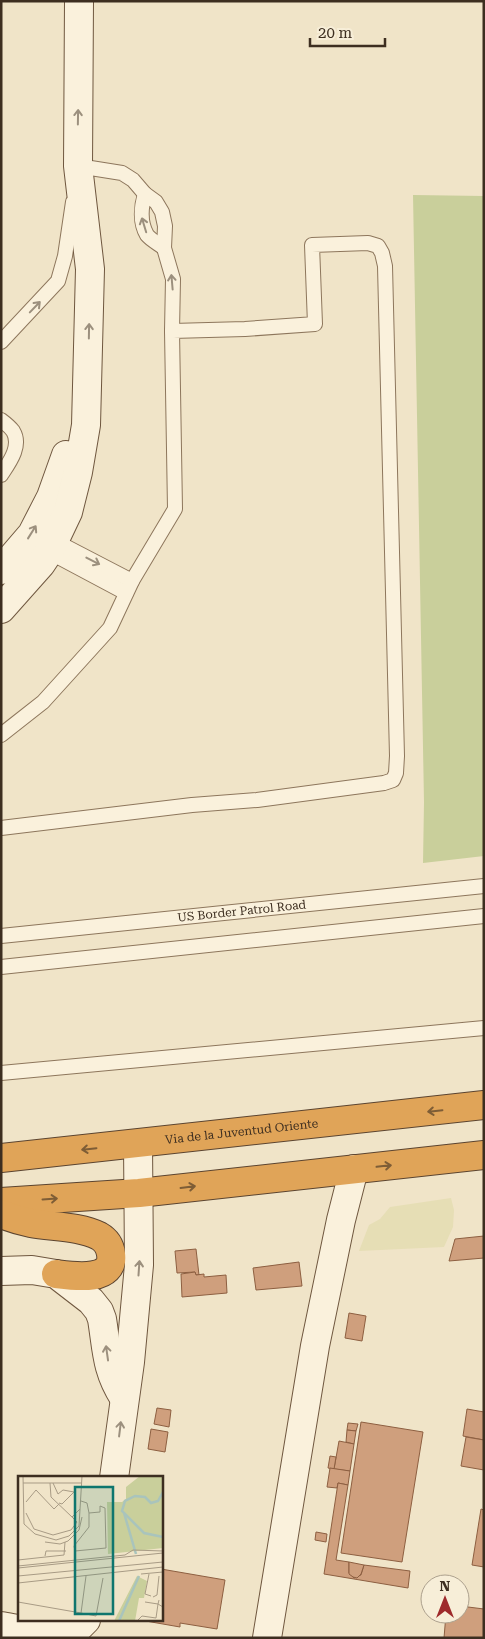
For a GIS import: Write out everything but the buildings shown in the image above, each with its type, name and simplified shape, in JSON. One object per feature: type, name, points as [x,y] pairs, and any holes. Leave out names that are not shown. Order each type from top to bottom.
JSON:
[{"type":"highway","name":"Via de la Juventud Oriente","points":[[1,1158],[484,1105]]},
{"type":"highway","points":[[1,1202],[139,1193],[484,1155]]},
{"type":"highway","points":[[1,1214],[30,1223],[90,1233],[100,1237],[110,1247],[112,1259],[105,1271],[92,1276],[56,1274]]},
{"type":"main road","points":[[1,609],[41,564],[52,547],[68,512],[78,472],[86,425],[90,269],[78,166],[80,1]]},
{"type":"main road","points":[[1,570],[32,534],[51,497],[66,456],[88,380]]},
{"type":"main road","points":[[114,1476],[139,1265],[138,1144]]},
{"type":"main road","points":[[267,1638],[315,1346],[335,1248],[354,1169]]},
{"type":"main road","points":[[9,1256],[45,1266],[91,1301],[102,1319],[110,1370],[114,1383],[124,1398]]},
{"type":"main road","points":[[1,1271],[32,1270],[56,1274]]},
{"type":"main road","points":[[1,1626],[49,1633],[63,1633],[86,1629]]},
{"type":"lane","points":[[1,342],[58,282],[66,256],[78,166],[122,174],[133,180],[145,194],[156,202],[162,212],[165,226],[164,248],[173,279],[175,509],[132,581],[110,628],[43,702],[1,735]]},
{"type":"lane","points":[[145,194],[141,206],[148,237],[164,248]]},
{"type":"lane","points":[[1,828],[328,791],[384,783],[393,780],[396,773],[385,266],[382,253],[378,246],[368,243],[312,245],[315,324],[245,329],[172,330]]},
{"type":"lane","points":[[1,420],[13,432],[16,444],[12,458],[1,475]]},
{"type":"lane","points":[[52,547],[132,581]]},
{"type":"lane","points":[[52,547],[126,594]]},
{"type":"lane","name":"US Border Patrol Road","points":[[1,936],[484,886]]},
{"type":"lane","points":[[1,967],[484,916]]},
{"type":"lane","points":[[1,1073],[484,1028]]},
{"type":"shaded area","points":[[451,1198],[454,1210],[453,1227],[444,1247],[359,1251],[369,1225],[380,1219],[390,1207]]},
{"type":"green space","points":[[413,195],[484,196],[484,856],[423,863],[424,802]]}]
